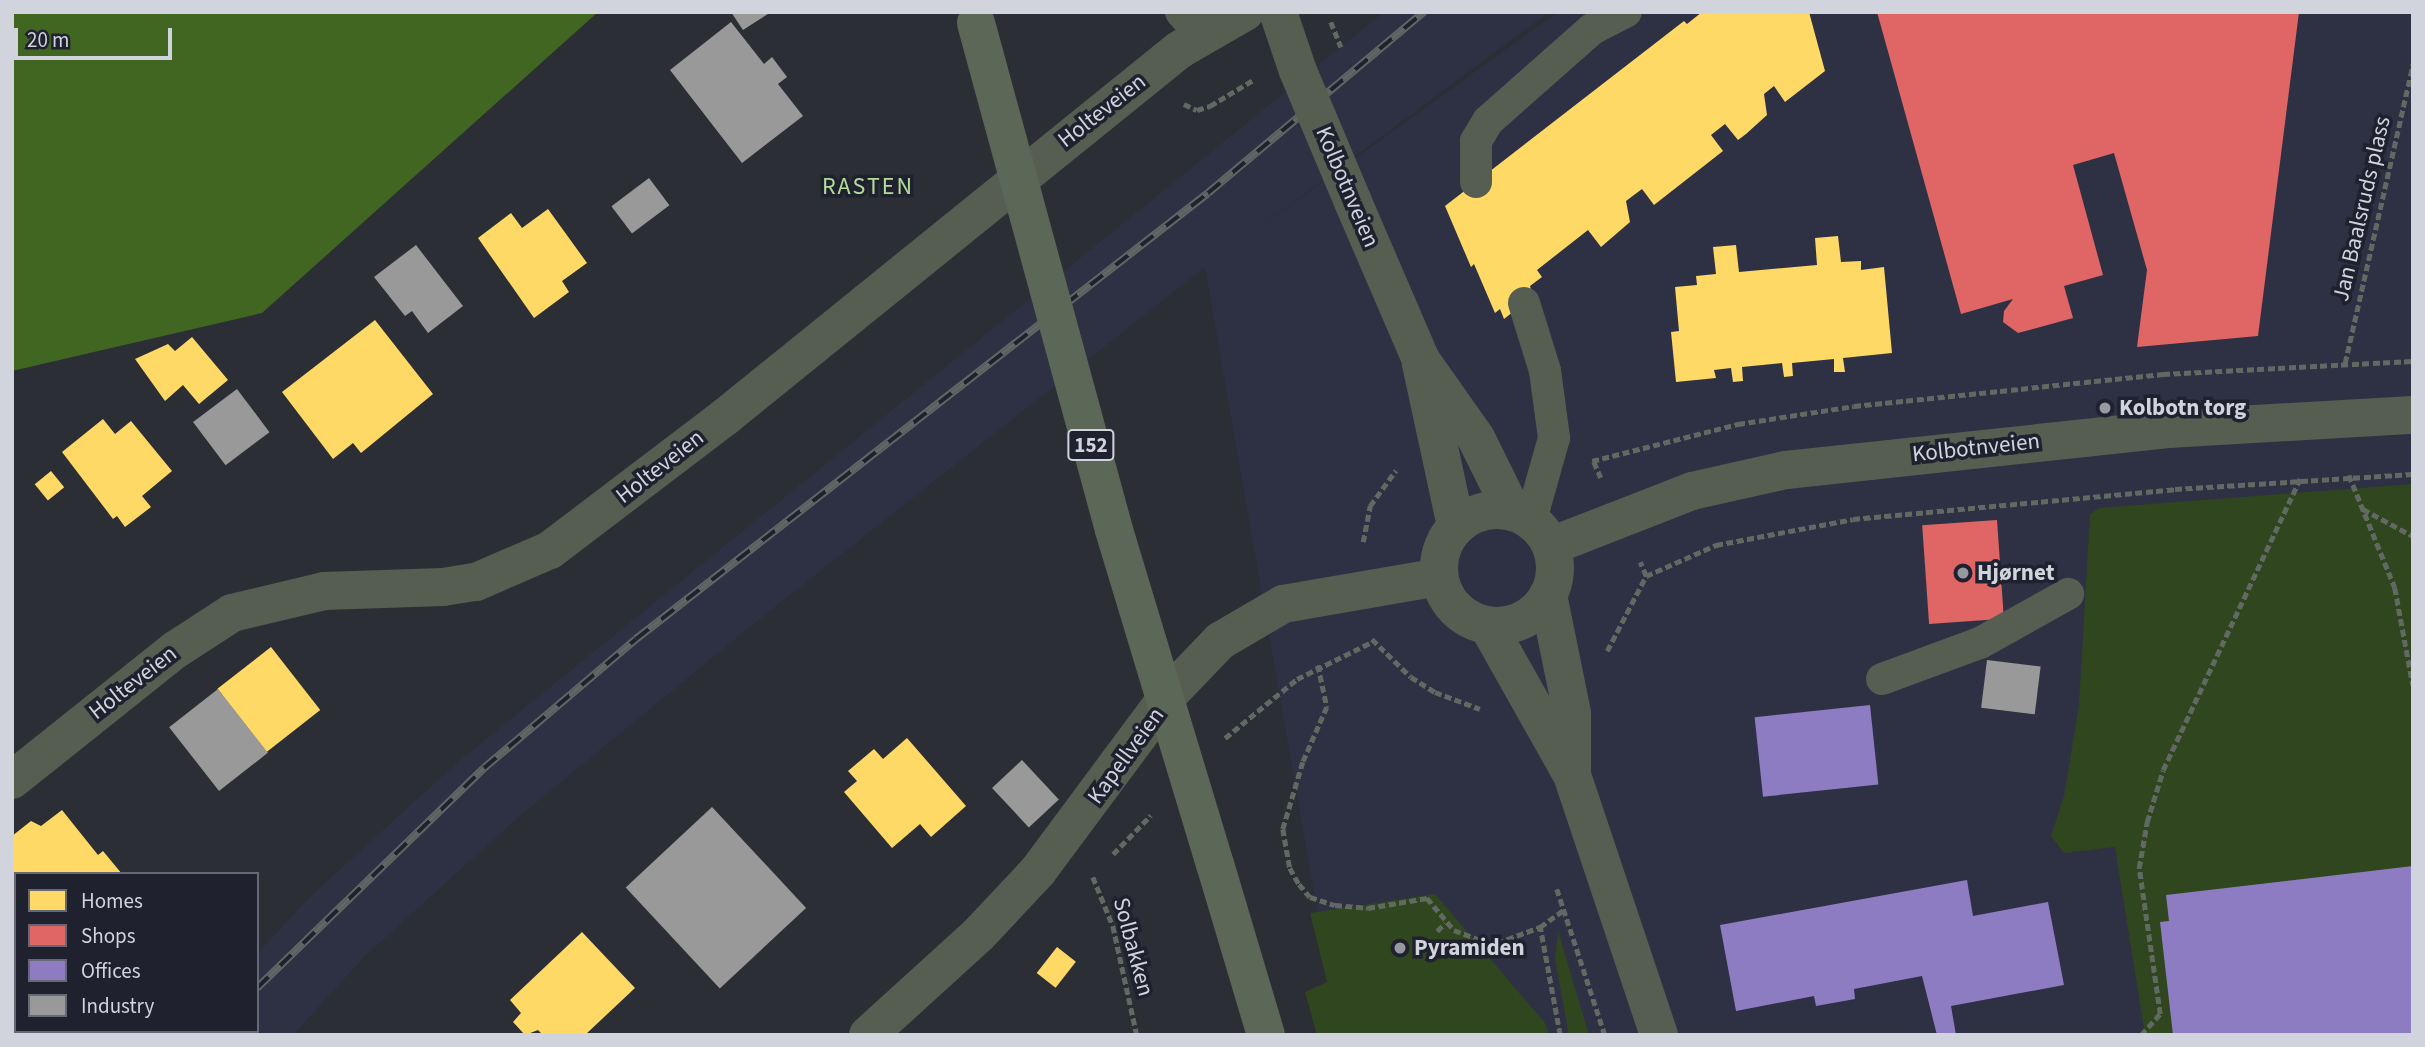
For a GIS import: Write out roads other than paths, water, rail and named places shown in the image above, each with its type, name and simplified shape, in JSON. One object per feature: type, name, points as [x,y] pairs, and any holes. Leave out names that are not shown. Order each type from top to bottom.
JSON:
[{"type":"main road","name":"152","points":[[973,12],[1114,530],[1266,1035]]},
{"type":"street","name":"Holteveien","points":[[12,780],[175,650],[232,613],[261,602],[324,591],[443,587],[476,582],[550,550],[725,417],[1191,23],[1245,12]]},
{"type":"street","name":"Kolbotnveien","points":[[1278,12],[1295,63],[1421,360],[1476,438],[1531,526],[1554,579],[1548,595]]},
{"type":"street","name":"Kolbotnveien","points":[[1421,360],[1427,406],[1456,526],[1482,511],[1531,526],[1786,470],[2168,429],[2413,415]]},
{"type":"street","points":[[1456,526],[1445,541],[1439,578],[1456,610],[1488,626],[1572,775],[1659,1035]]},
{"type":"street","name":"Kapellveien","points":[[868,1035],[978,935],[1068,834],[1170,693],[1200,659],[1250,620],[1315,596],[1439,578]]},
{"type":"street","points":[[1488,626],[1523,620],[1548,595]]},
{"type":"street","points":[[1548,595],[1572,713],[1572,775]]},
{"type":"lane","points":[[1476,182],[1476,141],[1488,121],[1592,29],[1626,12]]},
{"type":"lane","points":[[1524,303],[1545,371],[1554,438],[1531,526]]},
{"type":"lane","points":[[1882,678],[1980,643],[2068,594]]},
{"type":"railway","points":[[259,986],[484,768],[636,639],[1208,193],[1424,12]]},
{"type":"place","name":"Kolbotn torg","points":[[2105,408]]},
{"type":"place","name":"Hjørnet","points":[[1963,573]]},
{"type":"place","name":"Pyramiden","points":[[1400,948]]},
{"type":"district","name":"RASTEN","points":[[868,187]]}]
